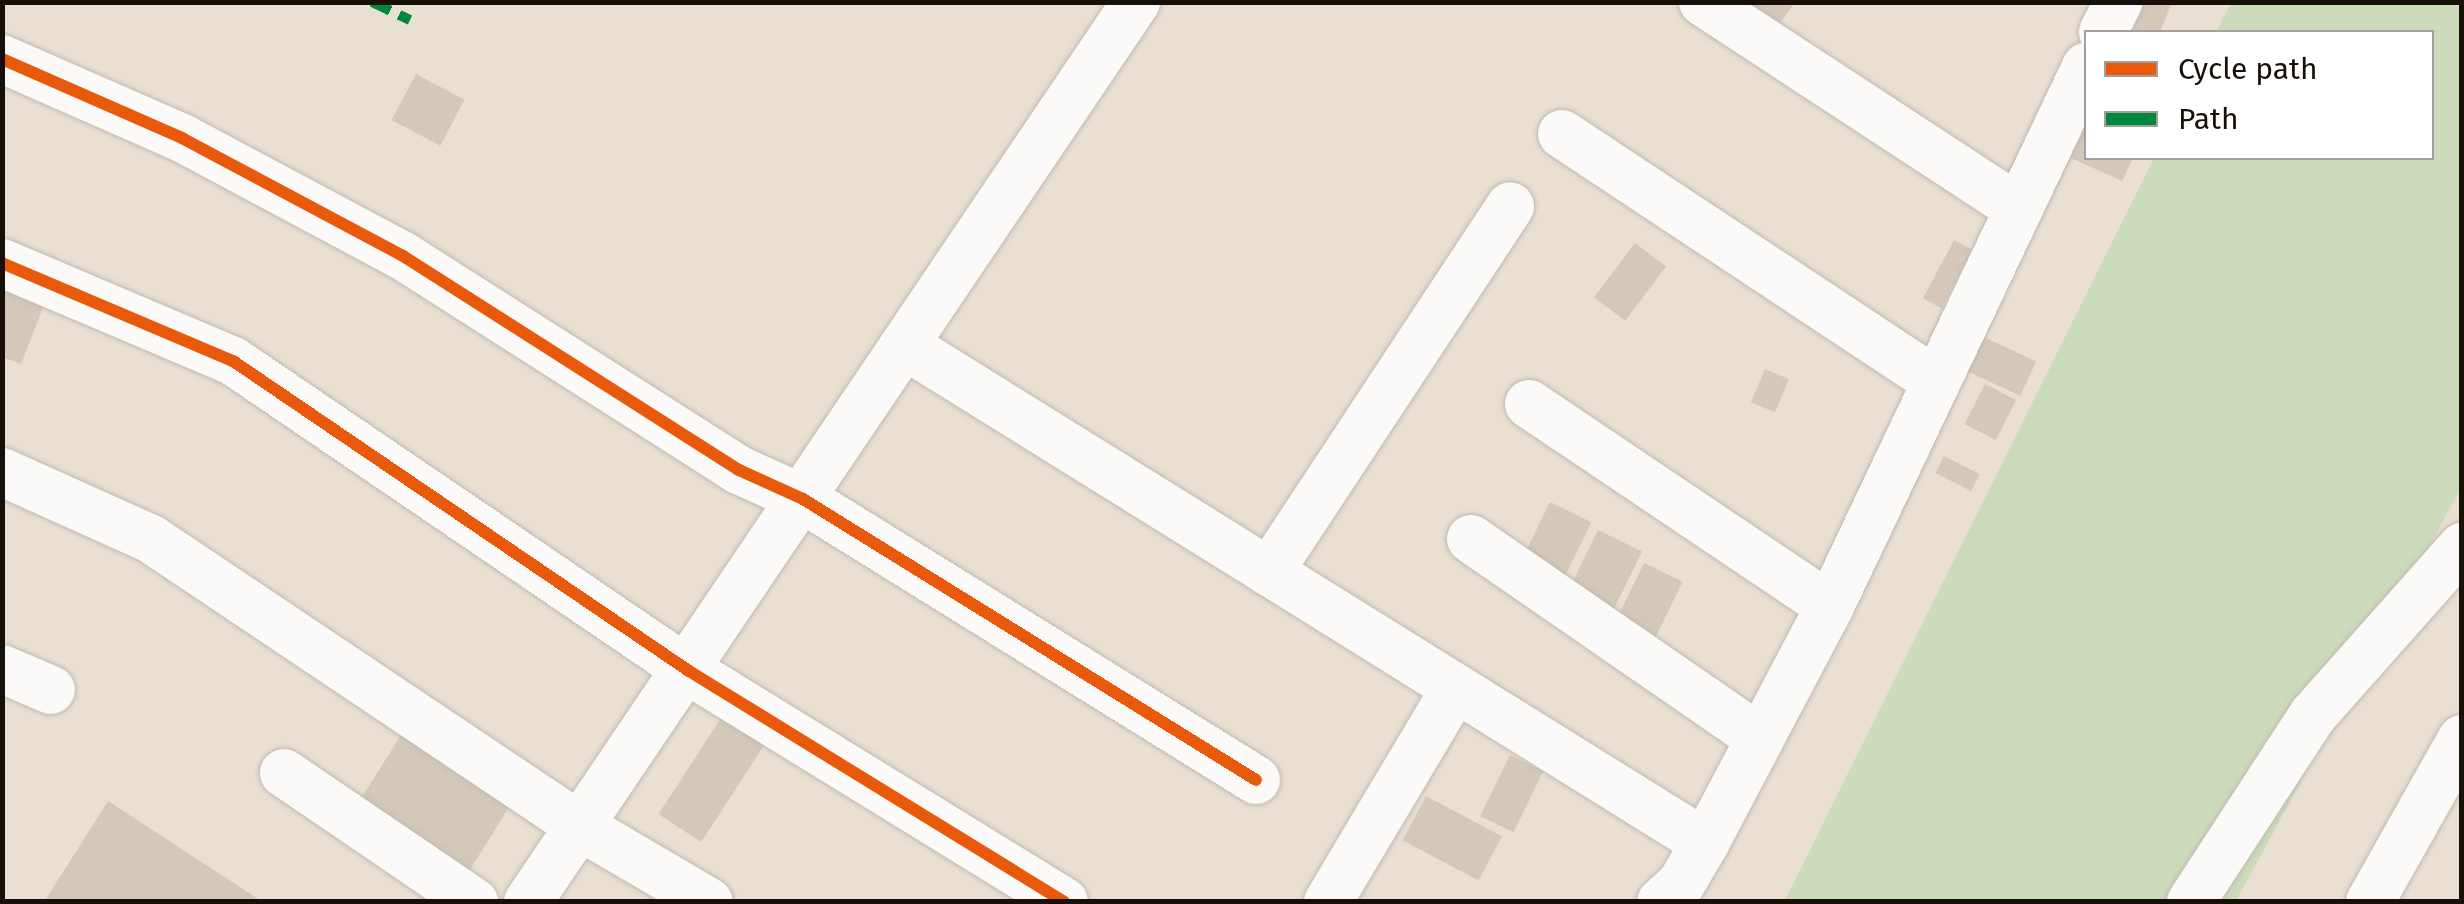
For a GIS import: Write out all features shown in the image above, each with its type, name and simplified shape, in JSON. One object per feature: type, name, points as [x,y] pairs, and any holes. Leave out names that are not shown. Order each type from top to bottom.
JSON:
[{"type":"street","points":[[528,902],[689,671],[1136,2]]},
{"type":"street","points":[[1703,2],[2018,208]]},
{"type":"street","points":[[2105,30],[2118,2]]},
{"type":"street","points":[[2,59],[182,138],[402,256],[739,470],[803,499],[1256,780]]},
{"type":"street","points":[[1662,902],[1681,884],[1705,843],[1830,606],[2084,71]]},
{"type":"street","points":[[1562,134],[1936,382]]},
{"type":"street","points":[[1268,572],[1510,206]]},
{"type":"street","points":[[2,263],[233,361],[689,671],[1064,902]]},
{"type":"street","points":[[906,346],[1454,692],[1705,843]]},
{"type":"street","points":[[1529,404],[1830,606]]},
{"type":"street","points":[[2,472],[151,539],[581,827],[708,902]]},
{"type":"street","points":[[1471,539],[1760,738]]},
{"type":"street","points":[[2191,902],[2313,715],[2462,547]]},
{"type":"street","points":[[2,668],[50,690]]},
{"type":"street","points":[[1328,902],[1454,692]]},
{"type":"street","points":[[2370,902],[2462,738]]},
{"type":"street","points":[[284,773],[474,902]]},
{"type":"green space","points":[[2231,3],[2461,3],[2461,488],[2236,901],[1784,902],[2153,160],[2434,160],[2434,30],[2217,30]]},
{"type":"building","points":[[1741,2],[1795,2],[1774,33]]},
{"type":"building","points":[[2144,2],[2172,2],[2161,30],[2133,30]]},
{"type":"building","points":[[416,74],[465,100],[440,146],[392,120]]},
{"type":"building","points":[[2084,105],[2084,160],[2132,160],[2122,181],[2062,154]]},
{"type":"building","points":[[1954,240],[1973,250],[1942,308],[1923,298]]},
{"type":"building","points":[[1635,243],[1666,266],[1625,321],[1594,297]]},
{"type":"building","points":[[2,284],[46,300],[21,364],[2,357]]},
{"type":"building","points":[[1971,331],[2036,361],[2020,396],[1955,365]]},
{"type":"building","points":[[1765,369],[1789,379],[1775,412],[1751,402]]},
{"type":"building","points":[[1985,384],[2016,400],[1996,440],[1965,424]]},
{"type":"building","points":[[1944,456],[1980,474],[1971,491],[1935,473]]},
{"type":"building","points":[[1550,502],[1591,522],[1564,578],[1523,558]]},
{"type":"building","points":[[1598,530],[1642,551],[1613,612],[1569,590]]},
{"type":"building","points":[[1644,563],[1683,582],[1654,640],[1616,621]]},
{"type":"building","points":[[732,701],[775,729],[701,842],[658,814]]},
{"type":"building","points":[[409,722],[519,791],[461,883],[351,814]]},
{"type":"building","points":[[1510,755],[1543,771],[1513,832],[1480,816]]},
{"type":"building","points":[[1426,796],[1502,836],[1478,881],[1403,840]]},
{"type":"building","points":[[108,801],[263,902],[44,902]]},
{"type":"marked path","points":[[372,2],[410,20]]},
{"type":"cycle path","points":[[2,59],[182,138],[403,256],[739,470],[803,499],[1256,780]]},
{"type":"cycle path","points":[[2,263],[233,361],[689,671],[1064,902]]}]
